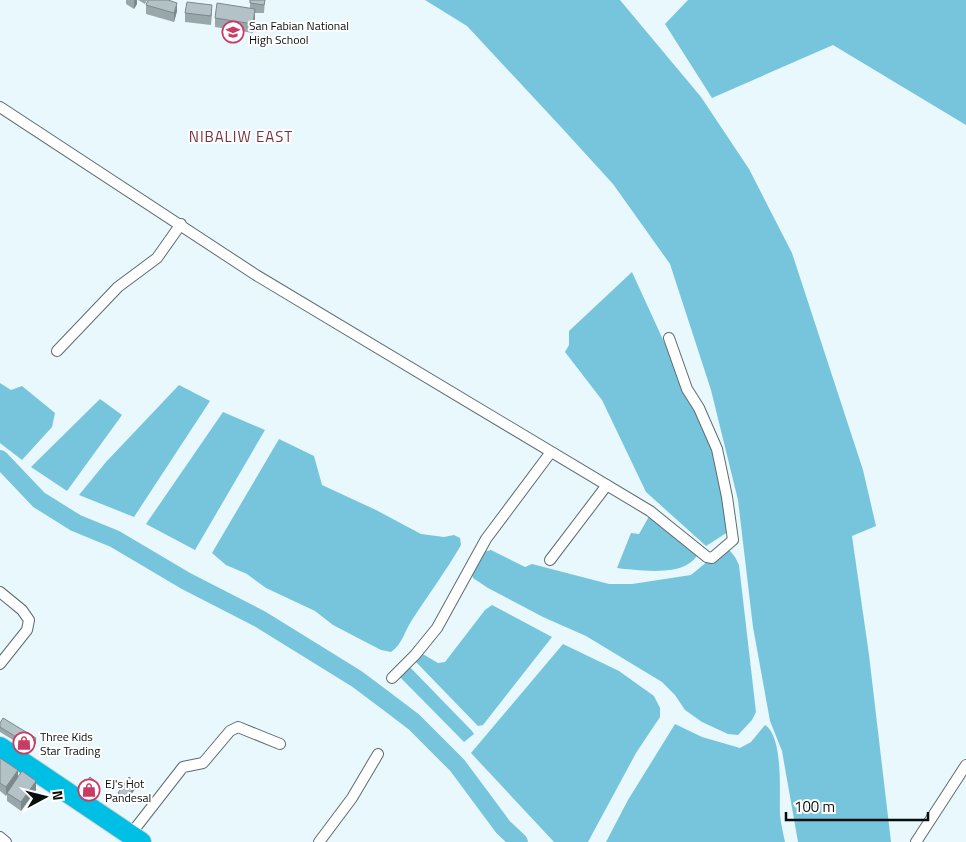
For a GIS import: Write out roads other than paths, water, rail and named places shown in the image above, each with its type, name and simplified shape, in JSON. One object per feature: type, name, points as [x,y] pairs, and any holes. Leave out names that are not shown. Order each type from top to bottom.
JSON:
[{"type":"highway","points":[[0,747],[135,838]]},
{"type":"street","points":[[0,107],[256,275],[650,511],[707,558],[713,557],[733,540],[727,497],[712,434],[687,389],[670,338]]},
{"type":"street","points":[[57,351],[118,287],[157,258],[181,224]]},
{"type":"street","points":[[392,678],[415,655],[437,628],[486,539],[551,452]]},
{"type":"street","points":[[550,560],[606,485]]},
{"type":"street","points":[[0,592],[22,610],[29,620],[27,630],[0,664]]},
{"type":"street","points":[[135,838],[183,767],[203,763],[230,731],[238,728],[254,732],[280,744]]},
{"type":"street","points":[[319,842],[352,798],[378,754]]},
{"type":"street","points":[[916,842],[965,768]]},
{"type":"street","points":[[0,837],[6,842]]},
{"type":"water","points":[[425,0],[620,0],[701,97],[749,169],[792,253],[863,470],[876,526],[852,536],[869,655],[891,842],[798,842],[782,751],[770,721],[753,627],[738,500],[711,390],[670,264],[613,184],[561,127],[467,26]]},
{"type":"water","points":[[688,0],[966,0],[966,125],[833,45],[712,98],[665,24]]},
{"type":"water","points":[[632,272],[713,449],[728,532],[706,546],[646,492],[602,400],[565,352],[569,345],[569,331]]},
{"type":"water","points":[[0,383],[11,390],[22,386],[55,413],[52,427],[22,460],[0,443]]},
{"type":"water","points":[[179,385],[210,401],[134,517],[79,495],[106,462]]},
{"type":"water","points":[[100,399],[122,415],[67,491],[31,467]]},
{"type":"water","points":[[223,412],[265,430],[195,550],[146,524]]},
{"type":"water","points":[[279,439],[314,456],[322,485],[376,510],[421,534],[444,537],[454,535],[460,538],[461,545],[455,555],[412,620],[401,641],[391,652],[381,650],[333,625],[315,611],[266,588],[247,574],[226,565],[212,553]]},
{"type":"water","points":[[651,513],[700,553],[690,563],[673,570],[653,571],[617,568],[631,533],[639,534]]},
{"type":"water","points":[[726,546],[739,565],[756,712],[752,720],[738,735],[728,734],[702,722],[685,710],[675,695],[662,682],[586,636],[543,617],[488,588],[473,578],[471,570],[483,552],[491,550],[525,567],[532,564],[609,584],[632,584],[691,575]]},
{"type":"water","points":[[492,605],[552,637],[483,725],[478,726],[415,661],[421,653],[438,663],[445,662],[485,610]]},
{"type":"water","points":[[563,644],[619,671],[654,696],[660,708],[660,717],[636,753],[588,842],[554,842],[471,753]]},
{"type":"water","points":[[404,661],[474,734],[464,742],[397,674],[400,662]]},
{"type":"water","points":[[675,724],[702,737],[740,748],[751,742],[765,725],[771,731],[778,753],[780,815],[785,842],[606,842],[628,800]]},
{"type":"waterway","points":[[0,459],[39,500],[76,523],[115,539],[186,581],[260,619],[357,679],[414,722],[457,765],[503,827],[519,842]]},
{"type":"place","name":"San Fabian National High School","points":[[233,32]]},
{"type":"place","name":"Three Kids Star Trading","points":[[24,743]]},
{"type":"place","name":"EJ's Hot Pandesal","points":[[89,790]]},
{"type":"district","name":"NIBALIW EAST","points":[[241,136]]}]
